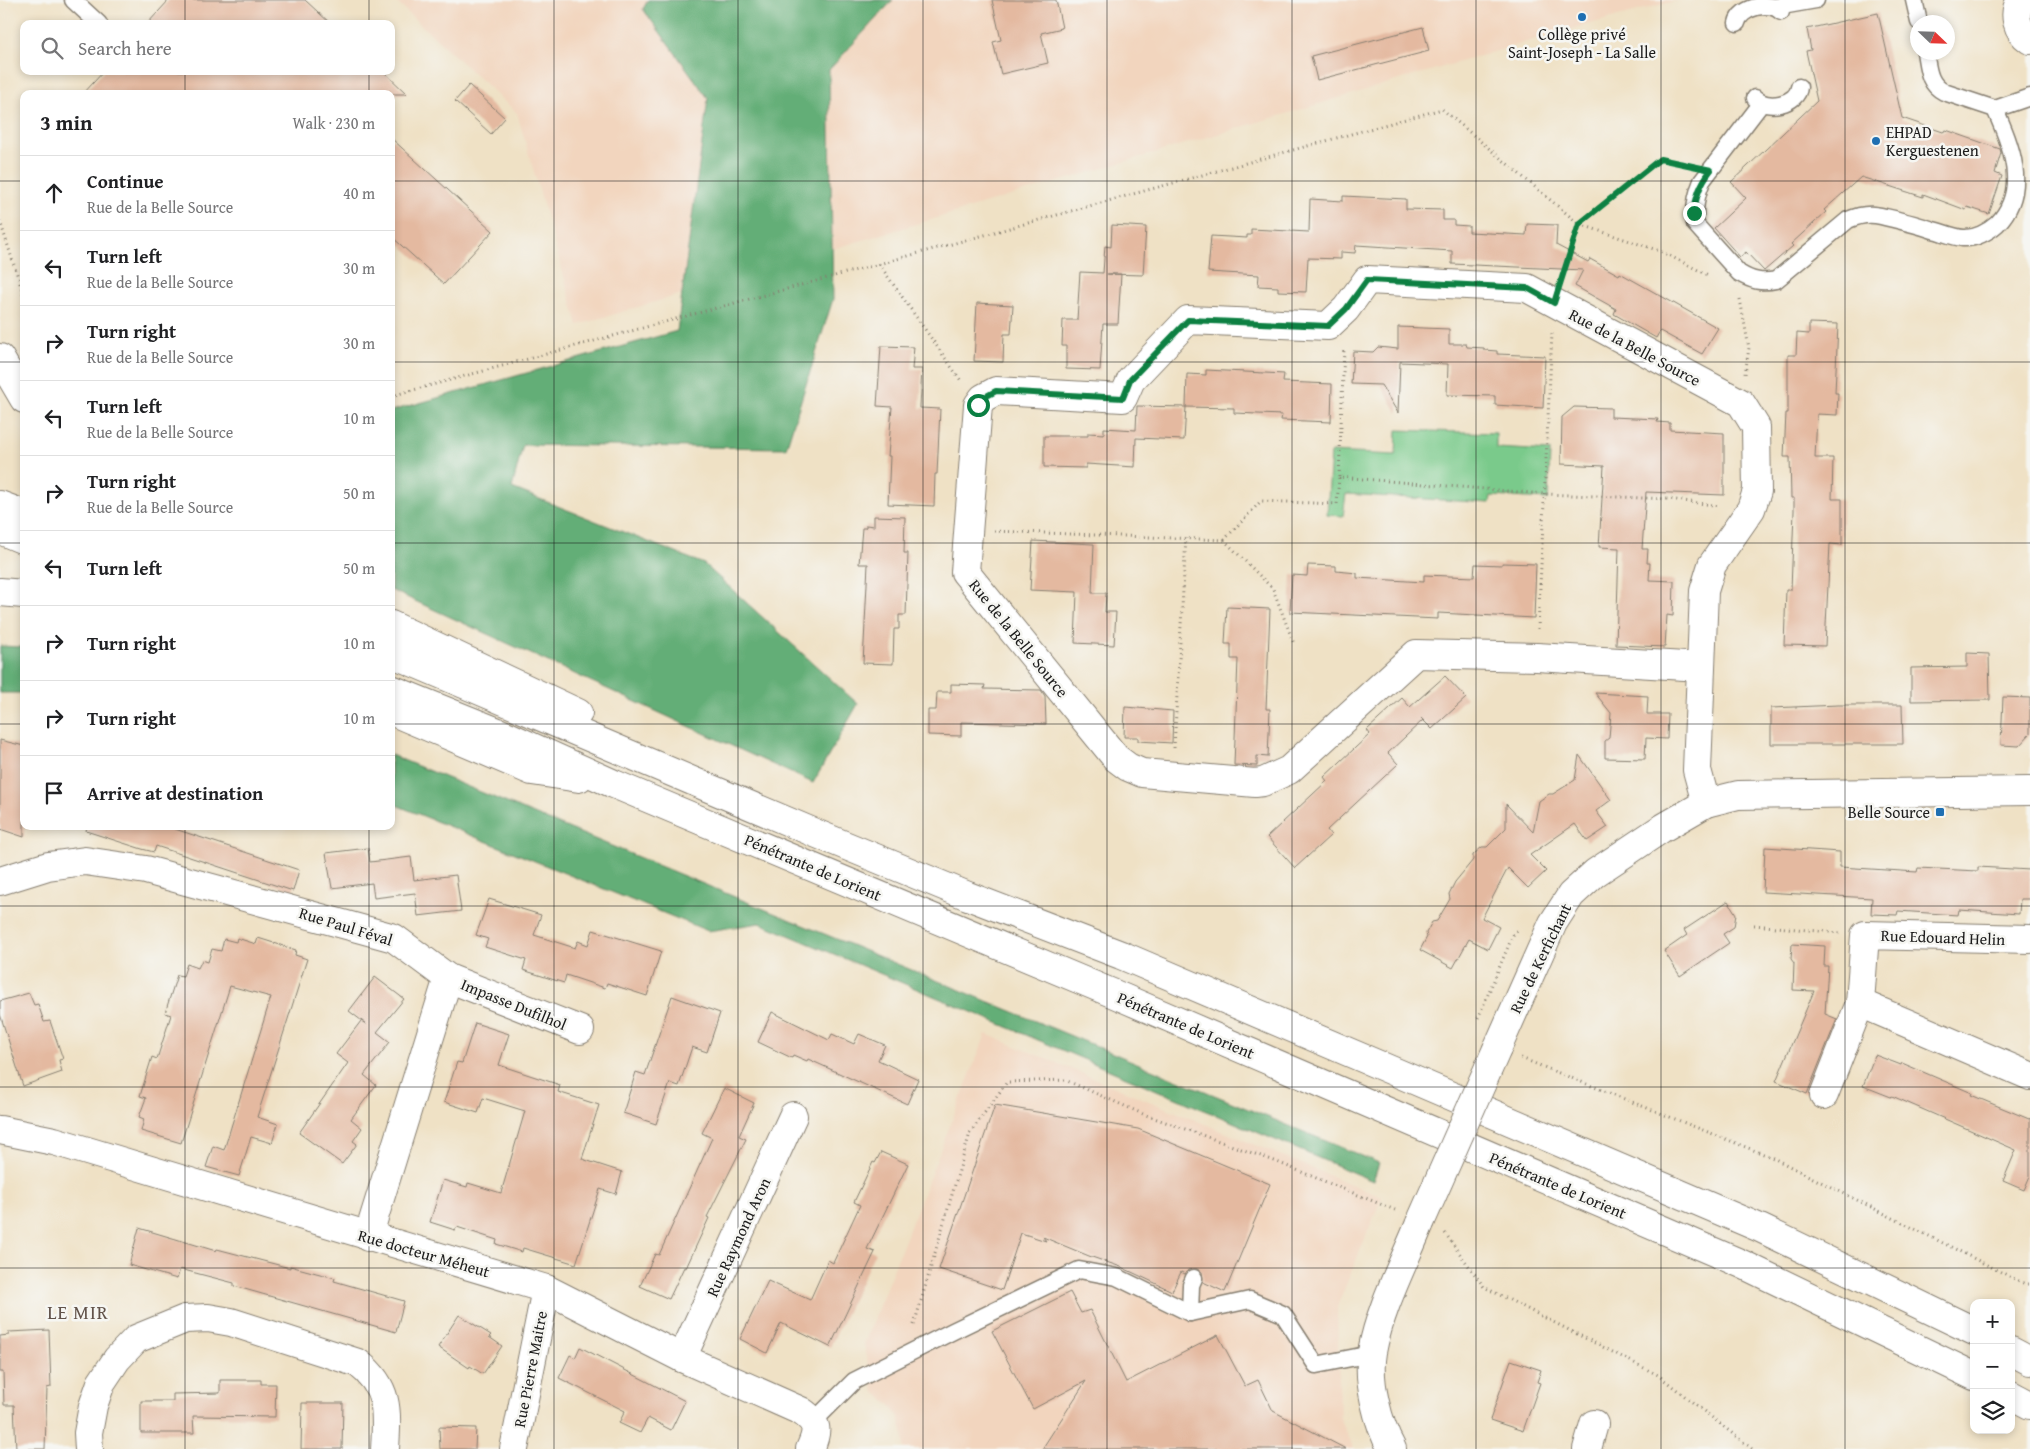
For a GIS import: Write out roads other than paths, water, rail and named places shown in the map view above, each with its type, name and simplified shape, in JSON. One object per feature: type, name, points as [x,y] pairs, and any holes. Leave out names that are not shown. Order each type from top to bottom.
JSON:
[{"type":"main road","points":[[2021,0],[2016,13],[2016,23],[2021,32],[2030,40]]},
{"type":"main road","name":"Rue de la Belle Source","points":[[1367,280],[1527,288],[1741,403],[1756,428],[1756,491],[1751,510],[1712,565],[1704,591],[1701,667],[1537,657],[1416,654],[1289,770],[1278,776],[1255,784],[1142,773],[1128,767],[1116,758],[966,572],[978,405],[983,398],[996,391],[1123,398],[1130,380],[1188,320],[1328,326],[1346,309],[1367,280]]},
{"type":"main road","points":[[0,358],[20,392]]},
{"type":"main road","points":[[0,504],[20,512]]},
{"type":"main road","points":[[0,530],[20,538]]},
{"type":"main road","points":[[0,592],[20,594]]},
{"type":"main road","points":[[395,627],[598,722],[974,885],[1120,955]]},
{"type":"main road","name":"Pénétrante de Lorient","points":[[395,655],[815,833],[968,896],[1120,955],[1760,1228],[1970,1329]]},
{"type":"main road","points":[[1701,667],[1697,770],[1706,803]]},
{"type":"main road","name":"Pénétrante de Lorient","points":[[395,691],[510,737],[614,784],[1122,997],[1733,1260],[1970,1374]]},
{"type":"main road","points":[[395,713],[532,771],[614,784]]},
{"type":"main road","name":"Rue de Kerfichant","points":[[1392,1449],[1373,1398],[1372,1354],[1380,1323],[1420,1222],[1553,923],[1571,895],[1595,873],[1706,803],[1738,795],[2030,791]]},
{"type":"main road","name":"Rue Paul Féval","points":[[0,881],[48,866],[85,861],[146,870],[394,938],[448,978]]},
{"type":"main road","name":"Rue Edouard Helin","points":[[1824,1096],[1860,1003],[1865,935],[2030,939]]},
{"type":"main road","points":[[368,1237],[448,978]]},
{"type":"main road","name":"Impasse Dufilhol","points":[[448,978],[580,1030]]},
{"type":"main road","points":[[1860,1003],[2030,1076]]},
{"type":"main road","name":"Rue Raymond Aron","points":[[682,1358],[794,1116]]},
{"type":"main road","name":"Rue docteur Méheut","points":[[0,1130],[54,1141],[368,1237],[546,1288],[682,1358],[801,1411],[813,1436]]},
{"type":"main road","name":"Rue Pierre Maitre","points":[[514,1449],[546,1288]]},
{"type":"main road","points":[[88,1449],[88,1432],[93,1406],[101,1383],[117,1359],[136,1340],[185,1319],[208,1318],[231,1322],[358,1363],[375,1379],[385,1400],[384,1449]]},
{"type":"main road","points":[[2015,1353],[2030,1361]]},
{"type":"main road","points":[[2015,1398],[2030,1405]]},
{"type":"lane","points":[[73,0],[95,20]]},
{"type":"lane","points":[[1737,22],[1740,15],[1746,11],[1769,5],[1778,10],[1816,0]]},
{"type":"lane","points":[[1914,0],[1917,15]]},
{"type":"lane","points":[[1927,60],[1931,80],[1940,90],[1995,109],[2030,97]]},
{"type":"lane","points":[[1799,87],[1797,94],[1791,100],[1768,105],[1758,101],[1702,181],[1698,191],[1694,213],[1695,224],[1739,273],[1749,279],[1768,282],[1776,280],[1848,220],[1856,216],[1873,214],[1961,238],[1975,237],[1988,231],[2005,214],[2012,201],[2016,187],[2013,155],[1995,109]]},
{"type":"lane","points":[[813,1436],[854,1381],[1080,1270],[1117,1277],[1190,1313],[1250,1300],[1283,1314],[1316,1364],[1372,1354]]},
{"type":"lane","points":[[1190,1313],[1190,1285],[1194,1278]]},
{"type":"place","name":"Collège privé Saint-Joseph - La Salle","points":[[1582,17]]},
{"type":"place","name":"EHPAD Kerguestenen","points":[[1876,141]]},
{"type":"place","name":"Belle Source","points":[[1940,812]]},
{"type":"district","name":"LE MIR","points":[[78,1312]]}]
